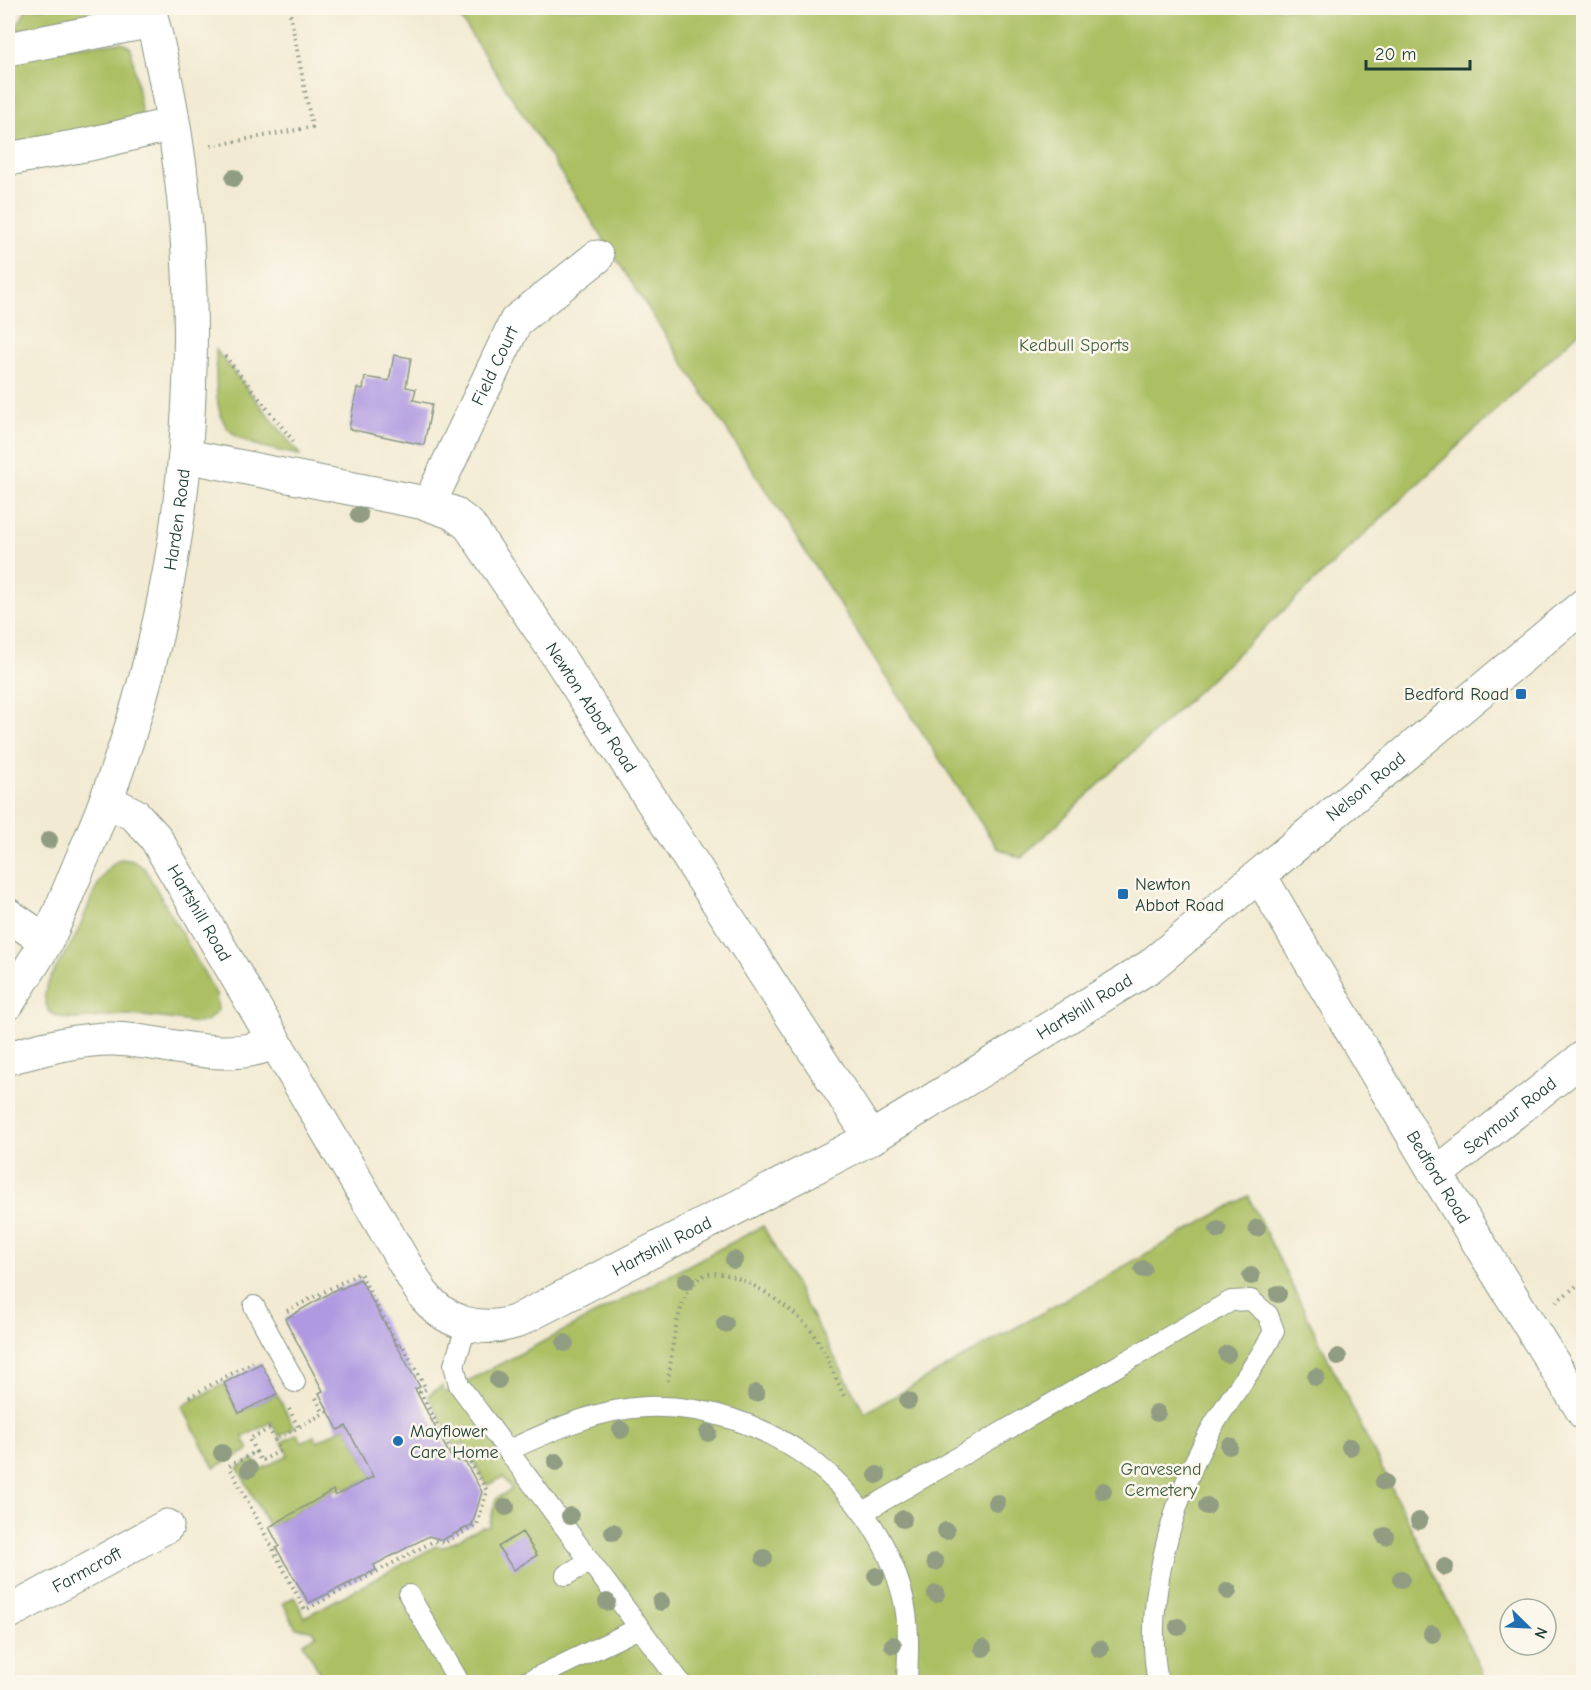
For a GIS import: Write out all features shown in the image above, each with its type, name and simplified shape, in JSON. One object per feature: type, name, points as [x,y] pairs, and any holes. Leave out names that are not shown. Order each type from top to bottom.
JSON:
[{"type":"street","name":"Harden Road","points":[[8,1003],[46,941],[108,801],[138,708],[159,630],[176,534],[186,456],[188,287],[175,138],[151,14]]},
{"type":"street","points":[[8,49],[151,14]]},
{"type":"street","points":[[8,159],[90,144],[175,138]]},
{"type":"street","name":"Field Court","points":[[429,504],[516,321],[597,257]]},
{"type":"street","name":"Newton Abbot Road","points":[[186,456],[429,504],[453,513],[464,521],[491,553],[871,1138]]},
{"type":"street","name":"Nelson Road","points":[[1149,968],[1584,605]]},
{"type":"street","name":"Hartshill Road","points":[[108,801],[135,815],[155,837],[273,1043],[422,1293],[438,1311],[466,1325],[492,1328],[515,1322],[871,1138],[1149,968]]},
{"type":"street","name":"Bedford Road","points":[[1260,876],[1436,1174],[1584,1413]]},
{"type":"street","points":[[8,915],[46,941]]},
{"type":"street","points":[[8,1058],[65,1043],[97,1040],[130,1040],[225,1052],[250,1051],[273,1043]]},
{"type":"street","name":"Seymour Road","points":[[1436,1174],[1584,1057]]},
{"type":"street","name":"Farmcroft","points":[[8,1613],[167,1526]]},
{"type":"lane","points":[[863,1512],[1232,1301],[1251,1300],[1268,1315],[1274,1331],[1265,1351],[1208,1434],[1181,1494],[1163,1554],[1155,1617],[1158,1683]]},
{"type":"lane","points":[[254,1306],[294,1382]]},
{"type":"lane","points":[[466,1325],[454,1365],[459,1384],[680,1683]]},
{"type":"lane","points":[[509,1450],[585,1418],[618,1410],[663,1408],[702,1410],[729,1416],[783,1441],[812,1459],[832,1476],[863,1512],[886,1553],[902,1596],[909,1636],[907,1683]]},
{"type":"lane","points":[[566,1575],[591,1561]]},
{"type":"lane","points":[[409,1595],[459,1683]]},
{"type":"lane","points":[[527,1683],[639,1628]]},
{"type":"path","points":[[175,138],[312,127],[289,8]]},
{"type":"path","points":[[218,347],[296,444]]},
{"type":"path","points":[[256,1452],[229,1466],[305,1610],[434,1541],[444,1544],[477,1525],[487,1491],[468,1458],[452,1452],[420,1392],[426,1389],[402,1344],[398,1347],[360,1273],[284,1313],[282,1317]]},
{"type":"path","points":[[663,1408],[682,1308],[697,1279],[708,1273],[725,1275],[757,1286],[792,1312],[808,1327],[824,1353],[844,1396]]},
{"type":"path","points":[[189,1397],[254,1362],[262,1354]]},
{"type":"path","points":[[275,1440],[326,1413],[315,1396]]},
{"type":"path","points":[[288,1406],[298,1427]]},
{"type":"path","points":[[269,1429],[275,1440],[280,1451],[261,1461],[249,1439],[269,1429]]},
{"type":"green space","points":[[27,8],[109,8],[98,17],[15,31]]},
{"type":"green space","name":"Kedbull Sports","points":[[454,8],[1583,8],[1583,328],[1021,858],[997,848]]},
{"type":"green space","points":[[122,42],[131,48],[142,115],[8,152],[8,55]]},
{"type":"green space","points":[[216,350],[300,455],[253,444],[238,437],[227,428],[217,399]]},
{"type":"green space","points":[[121,859],[134,861],[145,869],[216,994],[218,1010],[207,1021],[196,1023],[127,1015],[70,1019],[51,1013],[48,1008],[45,997],[49,980],[75,937],[99,883],[112,865]]},
{"type":"green space","name":"Gravesend Cemetery","points":[[1248,1196],[1487,1682],[325,1682],[303,1643],[317,1635],[312,1630],[296,1628],[283,1603],[294,1597],[305,1617],[436,1546],[444,1547],[482,1527],[489,1527],[496,1499],[512,1489],[503,1477],[487,1485],[464,1443],[456,1447],[428,1395],[442,1386],[445,1393],[763,1226],[865,1413]]},
{"type":"green space","points":[[224,1384],[239,1413],[277,1394],[294,1428],[279,1436],[271,1422],[243,1437],[249,1450],[214,1468],[182,1406]]},
{"type":"green space","points":[[346,1426],[373,1477],[346,1490],[344,1487],[332,1491],[269,1527],[238,1468],[254,1459],[260,1470],[288,1455],[282,1442],[297,1434],[302,1442],[314,1436],[317,1442]]},
{"type":"building","points":[[394,355],[411,358],[406,387],[416,389],[413,400],[432,404],[424,445],[349,429],[357,388],[363,389],[365,377],[389,381]]},
{"type":"building","name":"Mayflower Care Home","points":[[360,1279],[420,1387],[415,1389],[452,1459],[466,1463],[482,1492],[472,1525],[442,1540],[429,1536],[374,1565],[376,1570],[309,1603],[276,1548],[279,1546],[269,1527],[333,1490],[335,1496],[373,1477],[346,1426],[338,1430],[319,1393],[323,1391],[285,1319],[340,1287],[341,1289]]},
{"type":"building","points":[[261,1363],[277,1394],[239,1413],[224,1383]]},
{"type":"building","points":[[522,1532],[537,1555],[514,1570],[498,1547]]},
{"type":"place","name":"Bedford Road","points":[[1521,694]]},
{"type":"place","name":"Newton Abbot Road","points":[[1123,894]]},
{"type":"place","name":"Mayflower Care Home","points":[[398,1441]]}]
